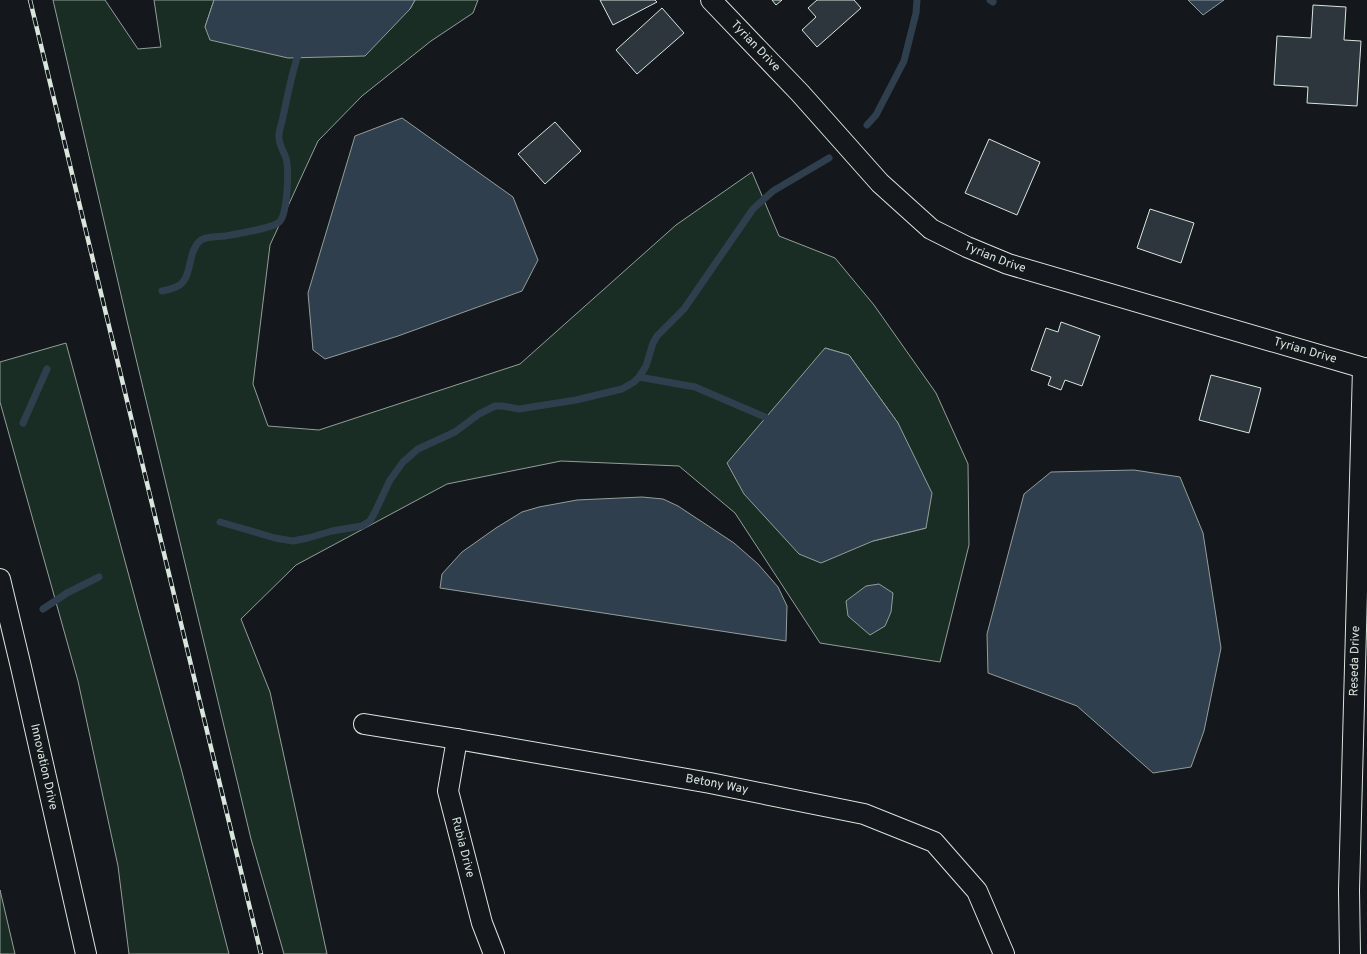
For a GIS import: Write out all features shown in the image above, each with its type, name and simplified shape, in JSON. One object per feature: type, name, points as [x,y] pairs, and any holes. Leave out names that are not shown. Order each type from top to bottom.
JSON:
[{"type":"street","name":"Tyrian Drive","points":[[711,0],[800,93],[880,183],[931,229],[967,247],[1008,264],[1365,369]]},
{"type":"street","name":"Reseda Drive","points":[[1350,954],[1349,890],[1365,369]]},
{"type":"street","name":"Innovation Drive","points":[[0,579],[22,666],[86,954]]},
{"type":"street","name":"Betony Way","points":[[364,724],[710,783],[864,814],[934,842],[978,892],[1004,954]]},
{"type":"street","name":"Rubia Drive","points":[[457,739],[448,791],[482,923],[494,954]]},
{"type":"green space","points":[[53,0],[105,0],[138,49],[161,47],[154,0],[214,0],[205,27],[410,9],[415,0],[478,0],[473,13],[431,41],[362,96],[318,141],[270,245],[253,384],[268,426],[319,430],[520,364],[676,225],[752,172],[779,236],[835,258],[874,305],[936,393],[968,464],[969,545],[940,662],[820,643],[735,513],[679,466],[561,461],[447,484],[296,565],[241,619],[270,692],[327,954],[284,954],[251,839],[128,325]],"holes":[[[825,348],[849,355],[898,423],[926,528],[873,541]]]},
{"type":"green space","points":[[66,343],[182,772],[229,954],[129,954],[118,866],[78,681],[0,402],[0,362]]},
{"type":"green space","points":[[0,890],[15,954],[0,954]]},
{"type":"water","points":[[214,0],[415,0],[410,9],[365,56],[288,58],[210,40],[205,27]]},
{"type":"water","points":[[1188,0],[1224,0],[1203,15]]},
{"type":"water","points":[[402,118],[513,197],[538,260],[522,291],[398,336],[325,359],[313,350],[308,293],[355,136]]},
{"type":"water","points":[[825,348],[849,355],[898,423],[932,493],[926,528],[873,541],[821,563],[799,554],[744,494],[727,463]]},
{"type":"water","points":[[1134,470],[1180,477],[1203,533],[1221,648],[1204,731],[1191,767],[1153,773],[1077,706],[988,673],[987,634],[1024,494],[1051,472]]},
{"type":"water","points":[[642,497],[663,499],[678,506],[734,543],[758,564],[778,587],[787,606],[786,641],[440,588],[442,574],[462,552],[522,512],[539,507],[577,500]]},
{"type":"water","points":[[879,584],[893,593],[891,612],[885,626],[870,635],[848,616],[846,601],[866,586]]},
{"type":"building","points":[[600,0],[655,0],[657,2],[613,25]]},
{"type":"building","points":[[772,0],[782,0],[776,5]]},
{"type":"building","points":[[817,0],[854,0],[861,8],[817,47],[802,30],[816,17],[808,8]]},
{"type":"building","points":[[1313,5],[1346,7],[1344,40],[1361,41],[1357,106],[1307,103],[1308,87],[1274,85],[1277,36],[1311,38]]},
{"type":"building","points":[[662,8],[684,33],[637,74],[616,50]]},
{"type":"building","points":[[555,122],[581,151],[545,184],[518,154]]},
{"type":"building","points":[[989,139],[1040,162],[1017,215],[965,193]]},
{"type":"building","points":[[1150,209],[1194,223],[1181,263],[1137,248]]},
{"type":"building","points":[[1061,322],[1100,336],[1082,386],[1065,380],[1061,390],[1048,385],[1051,377],[1031,370],[1046,328],[1058,332]]},
{"type":"building","points":[[1211,375],[1261,388],[1249,433],[1199,420]]},
{"type":"waterway","points":[[867,125],[876,115],[904,61],[916,13],[917,0]]},
{"type":"waterway","points":[[162,291],[174,288],[182,283],[188,272],[193,251],[201,240],[210,237],[245,233],[274,225],[281,219],[286,203],[287,164],[280,143],[279,133],[292,74],[300,49]]},
{"type":"waterway","points":[[220,522],[275,538],[293,541],[332,531],[362,526],[370,521],[390,480],[403,462],[418,449],[455,432],[479,414],[495,406],[519,409],[576,400],[622,389],[634,382],[646,366],[653,343],[657,336],[684,309],[753,209],[773,191],[829,158]]},
{"type":"waterway","points":[[23,423],[47,369]]},
{"type":"waterway","points":[[639,377],[695,387],[765,417]]},
{"type":"waterway","points":[[43,609],[67,593],[99,577]]},
{"type":"railway","points":[[30,0],[261,954]]}]
